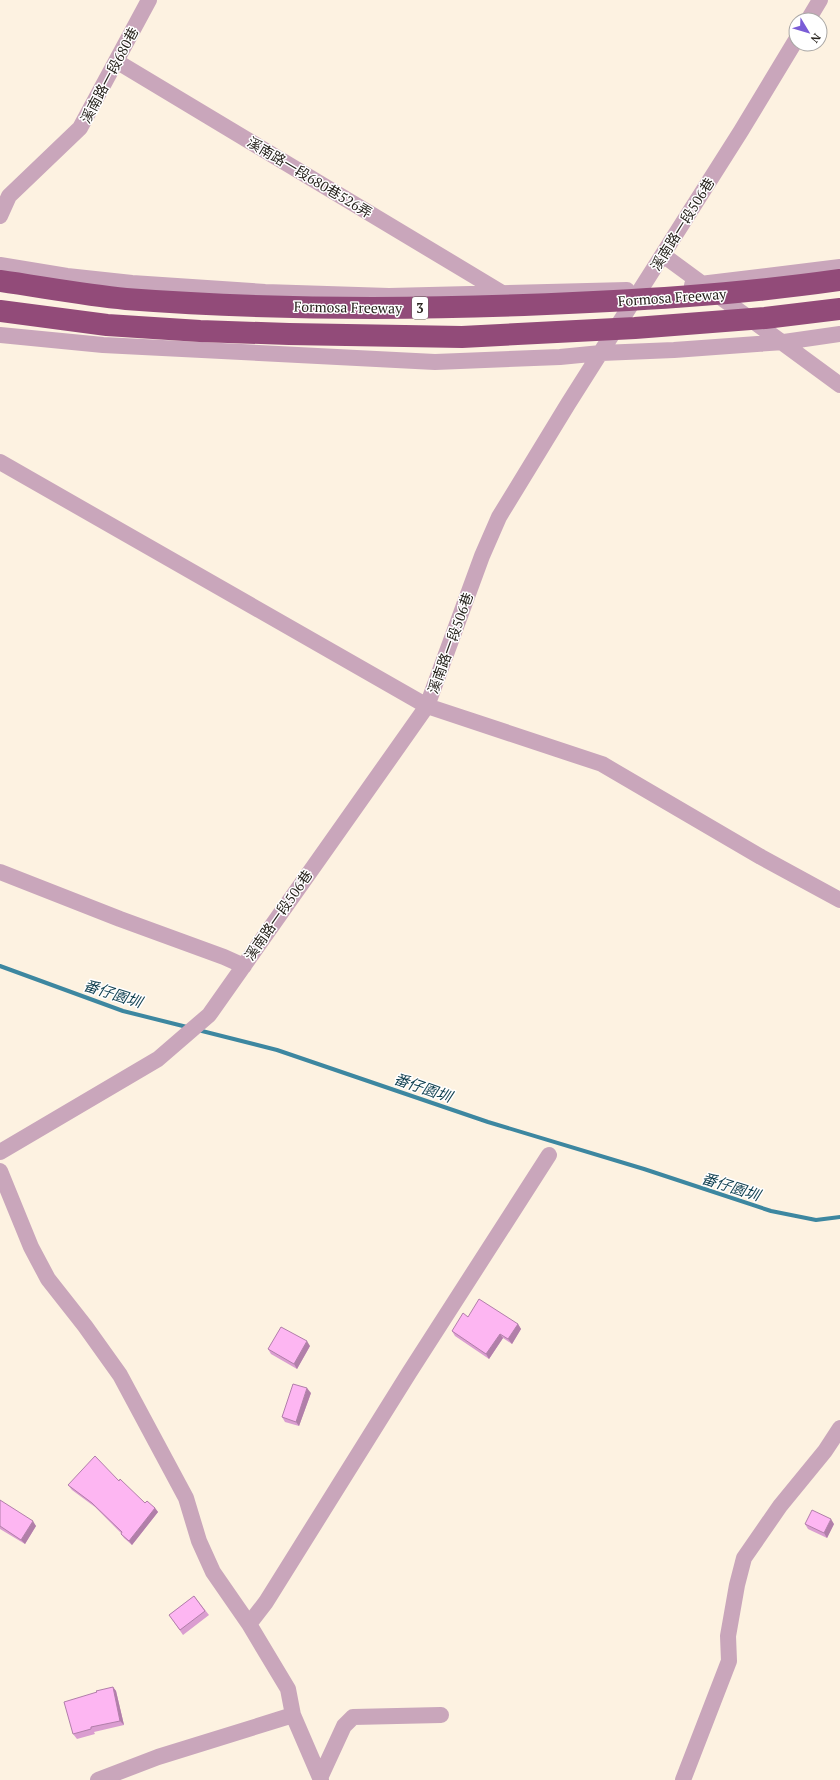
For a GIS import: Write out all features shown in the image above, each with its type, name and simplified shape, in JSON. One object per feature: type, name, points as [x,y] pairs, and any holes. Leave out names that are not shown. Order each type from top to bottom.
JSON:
[{"type":"highway","name":"Formosa Freeway","points":[[0,281],[124,298],[212,304],[302,307],[446,308],[589,303],[792,287],[840,280]]},
{"type":"highway","name":"Formosa Freeway","points":[[0,311],[107,325],[200,331],[462,337],[635,328],[765,318],[840,309]]},
{"type":"street","name":"溪南路一段680巷","points":[[0,216],[4,191],[80,128],[149,0]]},
{"type":"street","points":[[813,12],[820,0]]},
{"type":"street","name":"溪南路一段506巷","points":[[0,1152],[158,1058],[209,1015],[427,706],[482,556],[499,518],[789,52]]},
{"type":"street","name":"溪南路一段680巷526弄","points":[[116,61],[504,294]]},
{"type":"street","points":[[663,254],[840,384]]},
{"type":"street","points":[[0,265],[67,276],[132,283],[265,292],[389,296],[641,289],[704,284],[840,267]]},
{"type":"street","points":[[0,335],[170,350],[302,354],[435,362],[560,357],[601,353],[674,350],[784,342],[840,334]]},
{"type":"street","points":[[0,462],[427,706],[602,764],[761,857],[840,900]]},
{"type":"street","points":[[0,872],[224,956],[244,966]]},
{"type":"street","points":[[250,1624],[270,1595],[409,1372],[549,1155]]},
{"type":"street","points":[[0,1171],[31,1247],[48,1279],[85,1326],[120,1375],[186,1498],[199,1541],[213,1572],[250,1624],[288,1689],[293,1715],[320,1779]]},
{"type":"street","points":[[684,1780],[729,1661],[728,1636],[737,1585],[744,1558],[780,1506],[825,1451],[840,1428]]},
{"type":"street","points":[[98,1780],[158,1758],[293,1715]]},
{"type":"street","points":[[320,1779],[344,1726],[353,1717],[441,1715]]},
{"type":"building","points":[[479,1299],[518,1324],[508,1339],[500,1334],[486,1354],[452,1331],[463,1313],[468,1317]]},
{"type":"building","points":[[281,1327],[307,1341],[294,1364],[268,1349]]},
{"type":"building","points":[[293,1384],[307,1388],[296,1422],[282,1417]]},
{"type":"building","points":[[95,1456],[119,1481],[120,1479],[145,1503],[147,1501],[155,1508],[129,1541],[121,1534],[122,1532],[92,1503],[68,1485]]},
{"type":"building","points":[[0,1500],[33,1521],[21,1540],[0,1526]]},
{"type":"building","points":[[812,1510],[831,1519],[824,1533],[805,1524]]},
{"type":"building","points":[[194,1596],[205,1611],[180,1630],[169,1615]]},
{"type":"building","points":[[113,1687],[120,1721],[91,1727],[91,1729],[73,1734],[64,1702]]},
{"type":"waterway","name":"番仔園圳","points":[[0,966],[123,1011],[187,1027]]},
{"type":"waterway","name":"番仔園圳","points":[[198,1030],[277,1050],[488,1122],[644,1169],[771,1211],[816,1220],[840,1217]]}]
